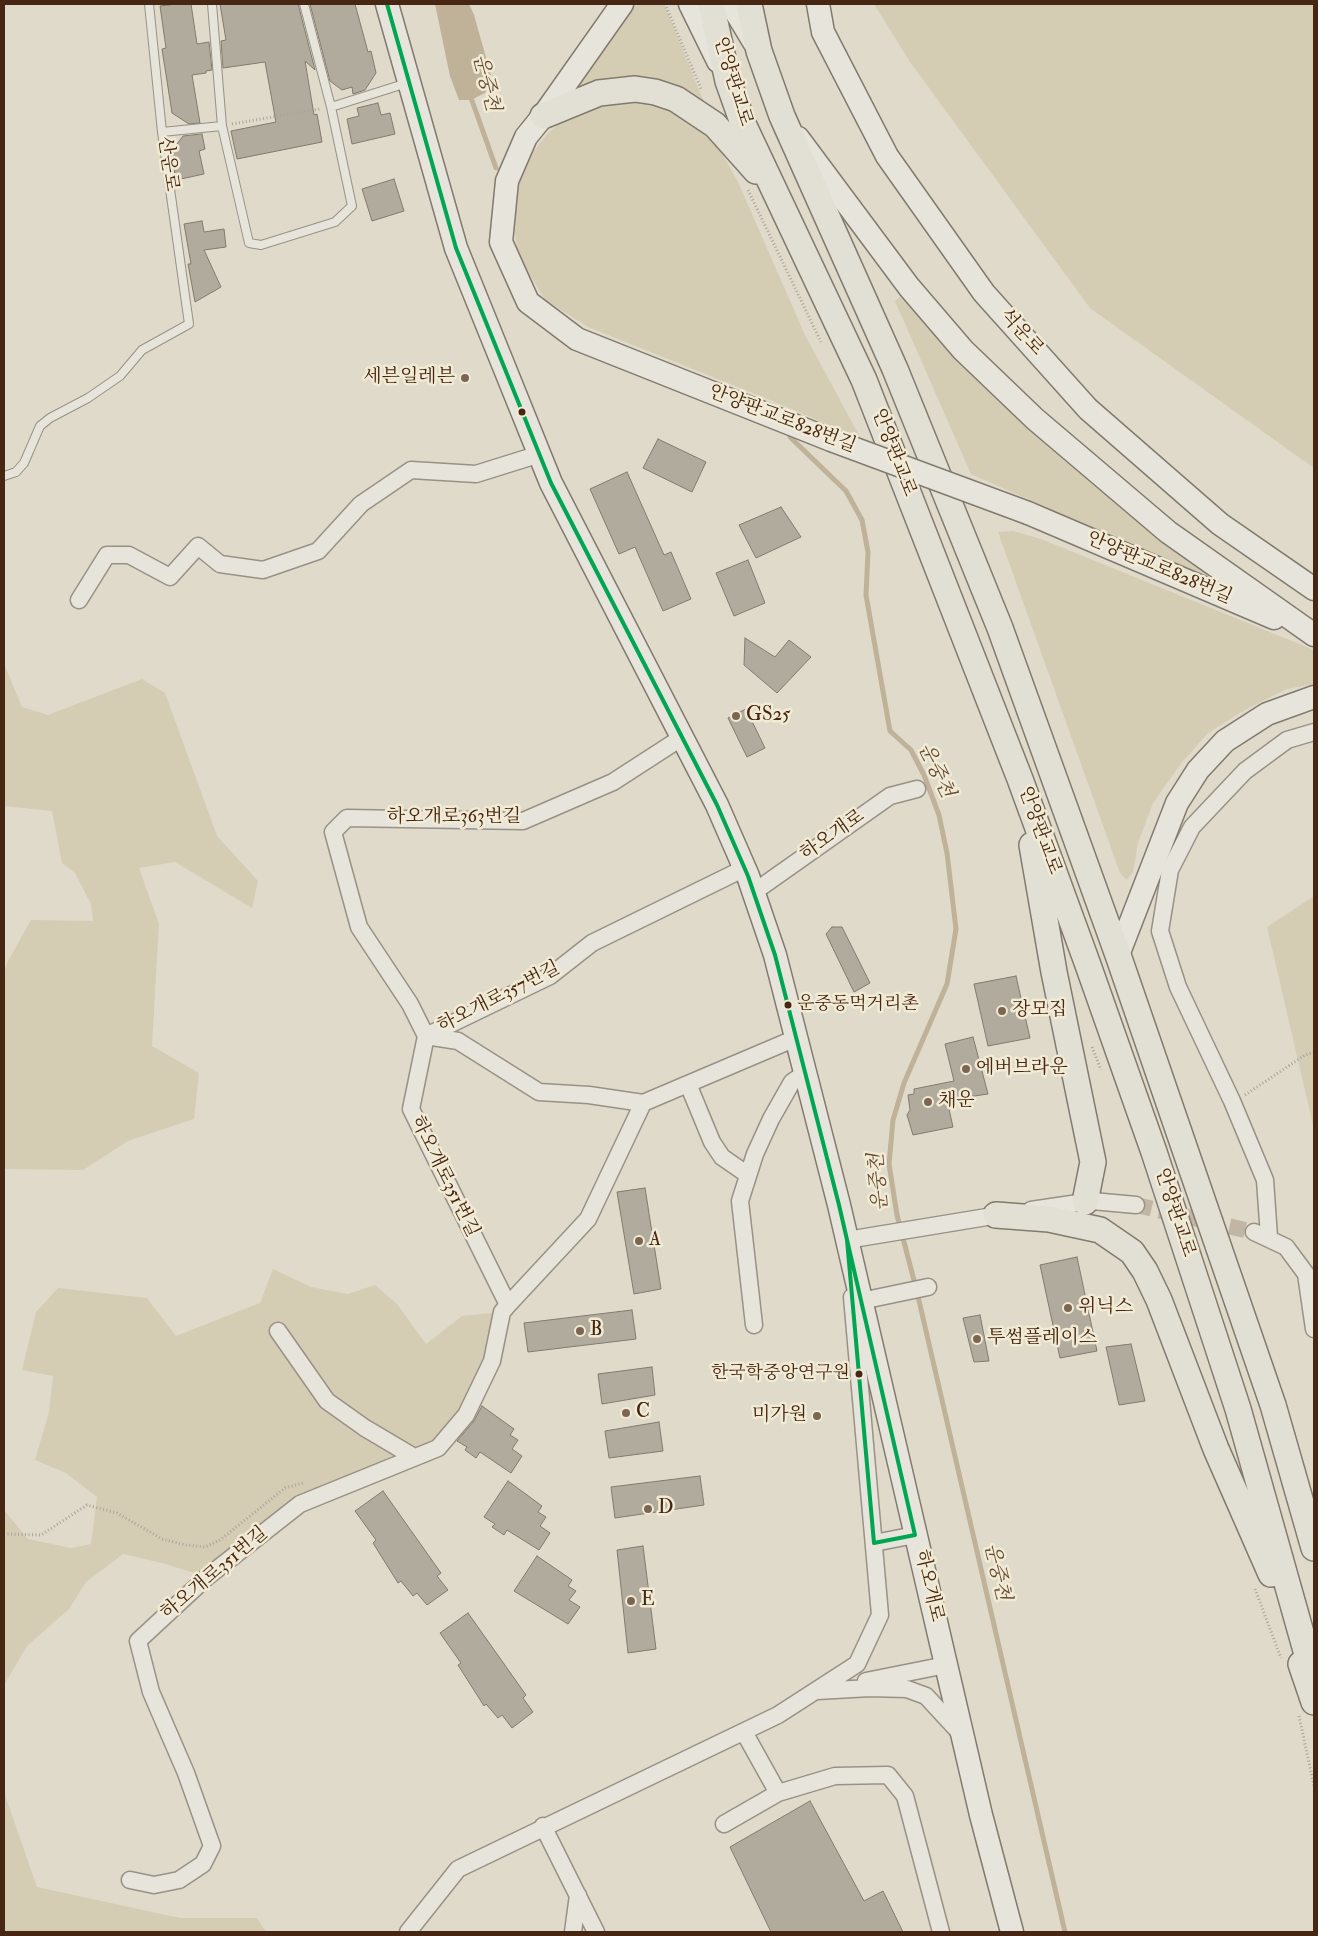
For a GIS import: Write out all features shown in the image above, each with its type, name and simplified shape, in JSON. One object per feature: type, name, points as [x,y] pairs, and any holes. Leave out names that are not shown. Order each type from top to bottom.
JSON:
[{"type":"main road","name":"안양판교로","points":[[711,4],[728,81],[744,126],[864,380],[1020,779],[1154,1152],[1238,1409],[1314,1679]]},
{"type":"main road","name":"안양판교로","points":[[749,4],[760,51],[782,116],[895,369],[1000,628],[1118,955],[1273,1405],[1314,1548]]},
{"type":"main road","points":[[543,116],[585,98],[616,90],[635,89],[669,96],[694,108],[715,125],[772,188]]},
{"type":"main road","points":[[1020,779],[1055,976],[1093,1162],[1086,1202]]},
{"type":"main road","points":[[996,1215],[1048,1219],[1100,1230],[1132,1252],[1145,1271],[1216,1448],[1265,1555],[1314,1702]]},
{"type":"street","name":"하오개로","points":[[387,4],[456,248],[540,454],[558,495],[717,805],[745,868],[775,955],[861,1302],[962,1736],[1012,1932]]},
{"type":"street","points":[[596,42],[604,4]]},
{"type":"street","name":"안양판교로828번길","points":[[622,4],[526,137],[507,181],[501,242],[528,302],[576,339],[831,440],[1028,513],[1314,635]]},
{"type":"street","points":[[690,4],[728,81]]},
{"type":"street","points":[[731,4],[760,51]]},
{"type":"street","name":"석운로","points":[[818,4],[823,32],[887,156],[984,293],[1088,408],[1220,524],[1314,589]]},
{"type":"street","points":[[782,116],[909,287],[963,350],[1035,420],[1168,532],[1314,635]]},
{"type":"street","points":[[79,600],[107,556],[129,555],[170,577],[198,546],[220,564],[263,570],[318,551],[361,504],[410,470],[476,474],[540,454]]},
{"type":"street","points":[[1118,955],[1173,812],[1198,770],[1225,741],[1267,714],[1314,697]]},
{"type":"street","points":[[1314,732],[1287,740],[1246,771],[1192,827],[1170,870],[1160,931],[1178,987],[1232,1101],[1265,1180],[1261,1234],[1286,1247],[1306,1274],[1314,1329]]},
{"type":"street","name":"하오개로363번길","points":[[333,832],[347,818],[523,821],[613,782],[681,738]]},
{"type":"street","name":"하오개로","points":[[754,892],[890,796],[917,789]]},
{"type":"street","name":"하오개로357번길","points":[[333,832],[359,927],[410,1004],[426,1036],[550,976],[592,943],[745,868]]},
{"type":"street","points":[[426,1036],[458,1041],[539,1092],[589,1095],[643,1103],[796,1038]]},
{"type":"street","name":"하오개로351번길","points":[[426,1036],[411,1109],[508,1305]]},
{"type":"street","points":[[754,1325],[740,1202],[759,1145],[785,1092],[792,1082],[805,1073]]},
{"type":"street","points":[[688,1084],[712,1142],[722,1157],[748,1174]]},
{"type":"street","name":"하오개로351번길","points":[[130,1880],[154,1885],[179,1880],[203,1864],[212,1846],[186,1773],[151,1692],[138,1641],[207,1576],[300,1504],[438,1448],[466,1415],[492,1361],[502,1312],[588,1219],[643,1103]]},
{"type":"street","points":[[408,1932],[458,1869],[778,1715],[857,1664],[880,1616],[846,1240],[1086,1202],[1136,1205]]},
{"type":"street","points":[[861,1302],[928,1287]]},
{"type":"street","points":[[278,1331],[327,1401],[365,1428],[414,1457]]},
{"type":"street","points":[[874,1542],[915,1535]]},
{"type":"street","points":[[815,1692],[946,1665]]},
{"type":"street","points":[[815,1692],[870,1688],[908,1689],[926,1696],[962,1736]]},
{"type":"street","points":[[744,1732],[778,1793]]},
{"type":"street","points":[[724,1824],[778,1793],[835,1776],[888,1775],[905,1796],[941,1932]]},
{"type":"street","points":[[544,1826],[596,1932]]},
{"type":"street","points":[[573,1932],[578,1896]]},
{"type":"lane","name":"산운로","points":[[4,476],[16,472],[24,463],[36,432],[50,418],[88,398],[120,376],[142,350],[189,324],[162,132],[149,4]]},
{"type":"lane","points":[[212,4],[222,126],[249,243],[261,244],[335,222],[352,206],[331,108],[304,4]]},
{"type":"lane","points":[[331,108],[408,83]]},
{"type":"lane","points":[[162,132],[222,126]]},
{"type":"path","points":[[665,4],[704,94]]},
{"type":"path","points":[[222,126],[331,108]]},
{"type":"path","points":[[1232,1101],[1252,1091],[1305,1055],[1314,1052]]},
{"type":"path","points":[[4,1534],[41,1535],[87,1505],[117,1513],[162,1539],[186,1545],[205,1547],[220,1540],[270,1500]]},
{"type":"shaded area","points":[[633,4],[664,4],[706,107],[565,94]]},
{"type":"shaded area","points":[[874,4],[1314,4],[1314,468],[1090,308],[910,62]]},
{"type":"shaded area","points":[[631,99],[664,105],[694,123],[720,150],[738,182],[805,335],[861,439],[780,404],[588,327],[545,300],[518,255],[513,222],[517,187],[533,152],[549,132],[572,113],[598,102]]},
{"type":"shaded area","points":[[911,295],[1215,575],[1213,581],[971,474],[895,301],[901,296]]},
{"type":"shaded area","points":[[1013,531],[1041,539],[1314,650],[1314,684],[1287,689],[1243,711],[1208,733],[1182,762],[1153,803],[1138,843],[1133,872],[1127,880],[1120,873],[998,532]]},
{"type":"shaded area","points":[[4,664],[22,707],[48,715],[142,679],[165,693],[217,836],[258,881],[252,908],[175,862],[139,868],[159,924],[152,1046],[199,1073],[194,1119],[128,1141],[83,1170],[4,1169],[4,972],[8,961],[31,920],[93,921],[91,904],[75,873],[62,863],[52,811],[4,806]]},
{"type":"shaded area","points":[[1314,896],[1314,1129],[1267,927]]},
{"type":"shaded area","points":[[273,1269],[311,1287],[348,1294],[375,1285],[397,1304],[426,1344],[462,1316],[502,1312],[492,1361],[438,1448],[300,1504],[207,1577],[162,1563],[123,1554],[86,1582],[69,1609],[27,1646],[4,1685],[4,1510],[28,1539],[71,1548],[91,1544],[97,1497],[66,1473],[35,1460],[49,1412],[53,1376],[22,1370],[36,1312],[58,1288],[147,1298],[176,1336],[260,1303]]},
{"type":"shaded area","points":[[4,1792],[37,1887],[180,1918],[257,1918],[266,1932],[4,1932]]},
{"type":"water","points":[[435,4],[469,4],[474,15],[492,79],[485,93],[471,100],[459,100],[450,76]]},
{"type":"building","points":[[191,4],[197,44],[209,42],[212,70],[192,75],[200,123],[189,124],[172,113],[162,49],[166,48],[160,6]]},
{"type":"building","points":[[220,4],[298,4],[315,70],[305,61],[314,115],[317,114],[322,142],[237,159],[231,131],[276,122],[265,62],[223,68],[221,41],[226,40]]},
{"type":"building","points":[[310,4],[355,4],[368,52],[371,51],[376,73],[365,90],[353,94],[352,87],[342,90],[330,81]]},
{"type":"building","points":[[378,103],[381,115],[390,113],[395,134],[352,144],[347,119],[359,116],[357,108]]},
{"type":"building","points":[[202,134],[205,149],[199,151],[204,174],[176,180],[171,152],[183,136]]},
{"type":"building","points":[[394,179],[404,211],[372,221],[362,189]]},
{"type":"building","points":[[202,221],[204,232],[224,229],[226,247],[204,250],[221,287],[195,302],[188,264],[191,264],[184,224]]},
{"type":"building","points":[[658,439],[706,462],[692,492],[643,468]]},
{"type":"building","points":[[627,472],[664,555],[671,552],[691,599],[663,611],[635,547],[619,554],[590,489]]},
{"type":"building","points":[[781,507],[801,537],[756,558],[739,525]]},
{"type":"building","points":[[748,560],[765,603],[734,616],[716,573]]},
{"type":"building","points":[[745,638],[775,657],[789,640],[811,657],[777,693],[744,665]]},
{"type":"building","points":[[746,709],[765,748],[747,757],[728,718]]},
{"type":"building","points":[[832,927],[842,927],[870,983],[854,992],[826,934]]},
{"type":"building","name":"장모집","points":[[1016,976],[1030,1038],[988,1046],[974,984]]},
{"type":"building","points":[[973,1037],[988,1094],[947,1100],[953,1127],[913,1135],[907,1115],[910,1110],[908,1095],[914,1094],[914,1089],[954,1081],[945,1044]]},
{"type":"building","name":"A","points":[[645,1188],[661,1289],[634,1294],[617,1192]]},
{"type":"building","name":"위닉스","points":[[1077,1257],[1097,1351],[1060,1358],[1040,1265]]},
{"type":"building","name":"B","points":[[632,1310],[636,1339],[528,1352],[524,1323]]},
{"type":"building","name":"투썸플레이스","points":[[980,1315],[989,1361],[974,1362],[963,1318]]},
{"type":"building","points":[[1131,1344],[1145,1401],[1119,1405],[1106,1347]]},
{"type":"building","points":[[652,1367],[655,1395],[602,1404],[598,1374]]},
{"type":"building","points":[[482,1406],[514,1429],[510,1435],[518,1440],[512,1449],[522,1456],[511,1473],[480,1452],[476,1458],[465,1450],[467,1447],[457,1441],[474,1421]]},
{"type":"building","points":[[659,1422],[663,1451],[609,1458],[605,1431]]},
{"type":"building","name":"D","points":[[700,1476],[704,1505],[615,1518],[611,1487]]},
{"type":"building","points":[[508,1481],[542,1506],[538,1512],[546,1517],[540,1526],[550,1533],[539,1550],[507,1530],[504,1535],[492,1527],[495,1524],[484,1517]]},
{"type":"building","points":[[383,1491],[441,1573],[437,1576],[448,1590],[427,1605],[417,1593],[413,1596],[401,1581],[398,1583],[373,1543],[376,1540],[355,1511]]},
{"type":"building","name":"E","points":[[643,1546],[656,1649],[628,1653],[617,1550]]},
{"type":"building","points":[[537,1556],[572,1580],[568,1586],[576,1591],[569,1600],[580,1607],[568,1624],[514,1591]]},
{"type":"building","points":[[468,1613],[526,1695],[523,1698],[533,1712],[512,1728],[502,1715],[498,1718],[486,1704],[484,1706],[458,1665],[461,1663],[440,1633]]},
{"type":"building","points":[[810,1801],[864,1901],[883,1891],[903,1932],[771,1932],[730,1847]]},
{"type":"waterway","name":"운중천","points":[[470,95],[496,168]]},
{"type":"waterway","name":"운중천","points":[[790,437],[846,491],[862,520],[868,552],[866,595],[890,731],[911,750],[924,775],[939,815],[947,853],[956,929],[947,984],[904,1083],[893,1120],[889,1164],[897,1215],[917,1292],[1065,1932]]},
{"type":"tunnel","points":[[1136,1205],[1254,1232]]},
{"type":"transit line","points":[[387,4],[456,248],[551,483],[717,805],[748,876],[775,955],[839,1205],[915,1535],[874,1543],[847,1240]]},
{"type":"place","name":"세븐일레븐","points":[[465,378]]},
{"type":"place","name":"GS25","points":[[736,716]]},
{"type":"place","name":"운중동먹거리촌","points":[[788,1005]]},
{"type":"place","name":"장모집","points":[[1002,1011]]},
{"type":"place","name":"에버브라운","points":[[966,1069]]},
{"type":"place","name":"채운","points":[[928,1102]]},
{"type":"place","name":"A","points":[[639,1241]]},
{"type":"place","name":"위닉스","points":[[1068,1308]]},
{"type":"place","name":"B","points":[[580,1331]]},
{"type":"place","name":"투썸플레이스","points":[[977,1339]]},
{"type":"place","name":"한국학중앙연구원","points":[[859,1374]]},
{"type":"place","name":"C","points":[[626,1413]]},
{"type":"place","name":"미가원","points":[[817,1416]]},
{"type":"place","name":"D","points":[[648,1509]]},
{"type":"place","name":"E","points":[[631,1601]]}]
